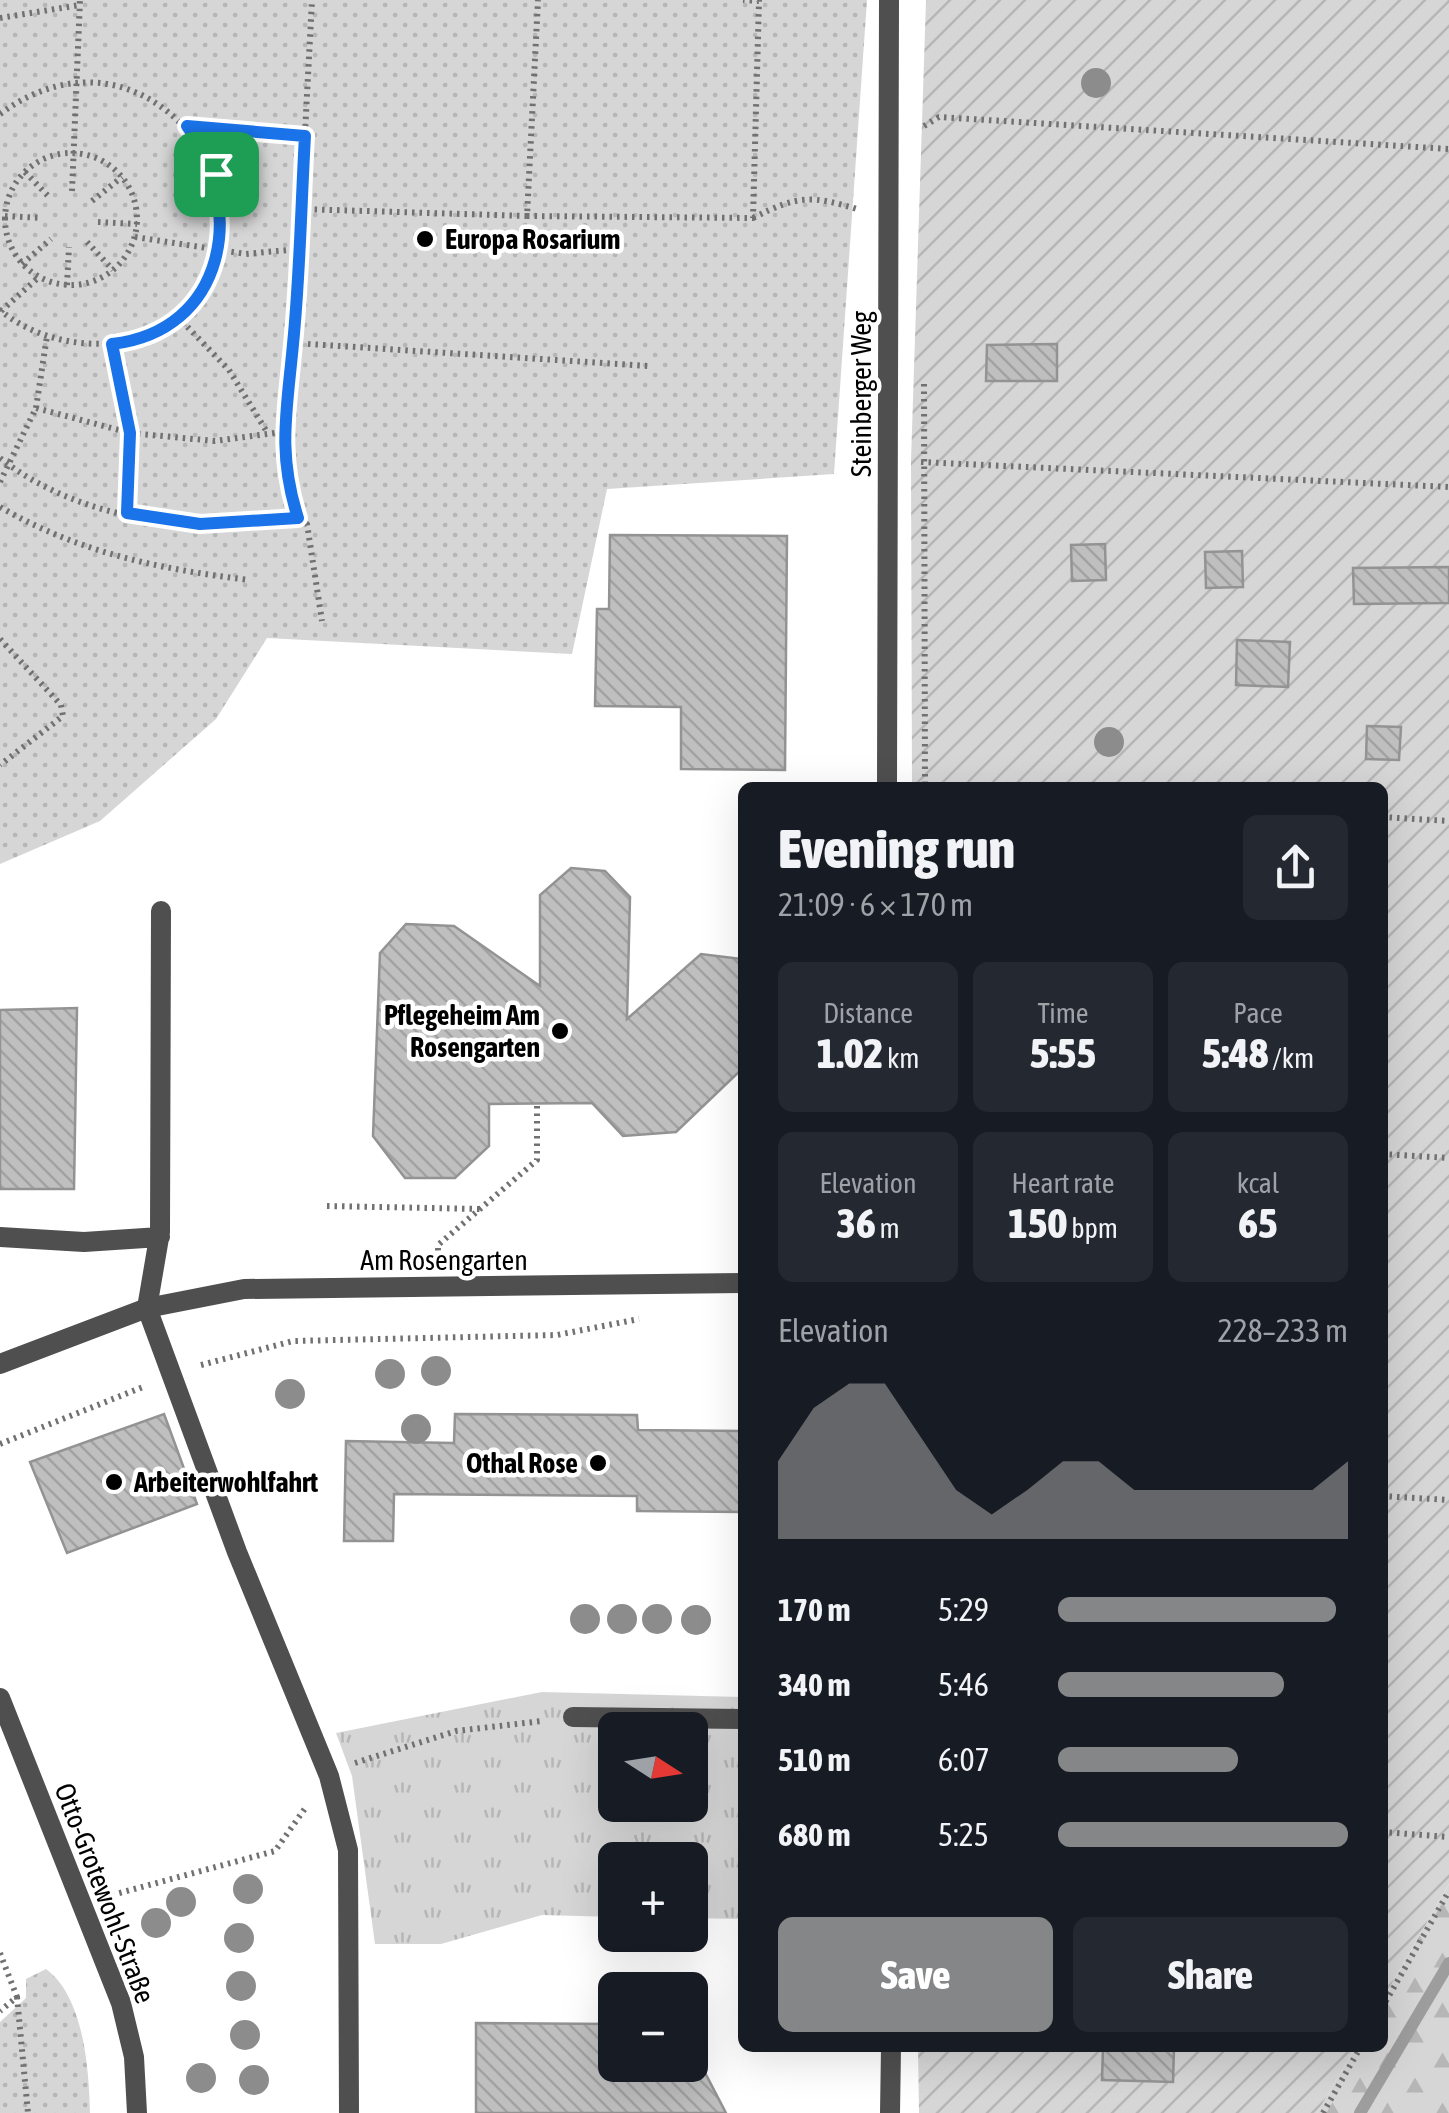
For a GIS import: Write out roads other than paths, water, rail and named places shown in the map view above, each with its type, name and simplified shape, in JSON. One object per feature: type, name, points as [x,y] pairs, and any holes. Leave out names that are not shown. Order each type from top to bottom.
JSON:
[{"type":"street","name":"Steinberger Weg","points":[[887,782],[888,0]]},
{"type":"street","points":[[162,911],[160,1237],[148,1308],[170,1376],[328,1776],[348,1850],[349,2113]]},
{"type":"street","points":[[0,1237],[84,1242],[160,1237]]},
{"type":"street","name":"Am Rosengarten","points":[[0,1364],[148,1308],[244,1289],[738,1284]]},
{"type":"street","name":"Otto-Grotewohl-Straße","points":[[0,1698],[121,2003],[134,2057],[137,2113]]},
{"type":"street","points":[[573,1717],[738,1718]]},
{"type":"street","points":[[890,2113],[891,2052]]},
{"type":"waterway","points":[[1360,2113],[1449,1963]]},
{"type":"place","name":"Europa Rosarium","points":[[425,239]]},
{"type":"place","name":"Pflegeheim Am Rosengarten","points":[[560,1031]]},
{"type":"place","name":"Othal Rose","points":[[598,1463]]},
{"type":"place","name":"Arbeiterwohlfahrt","points":[[114,1482]]}]
